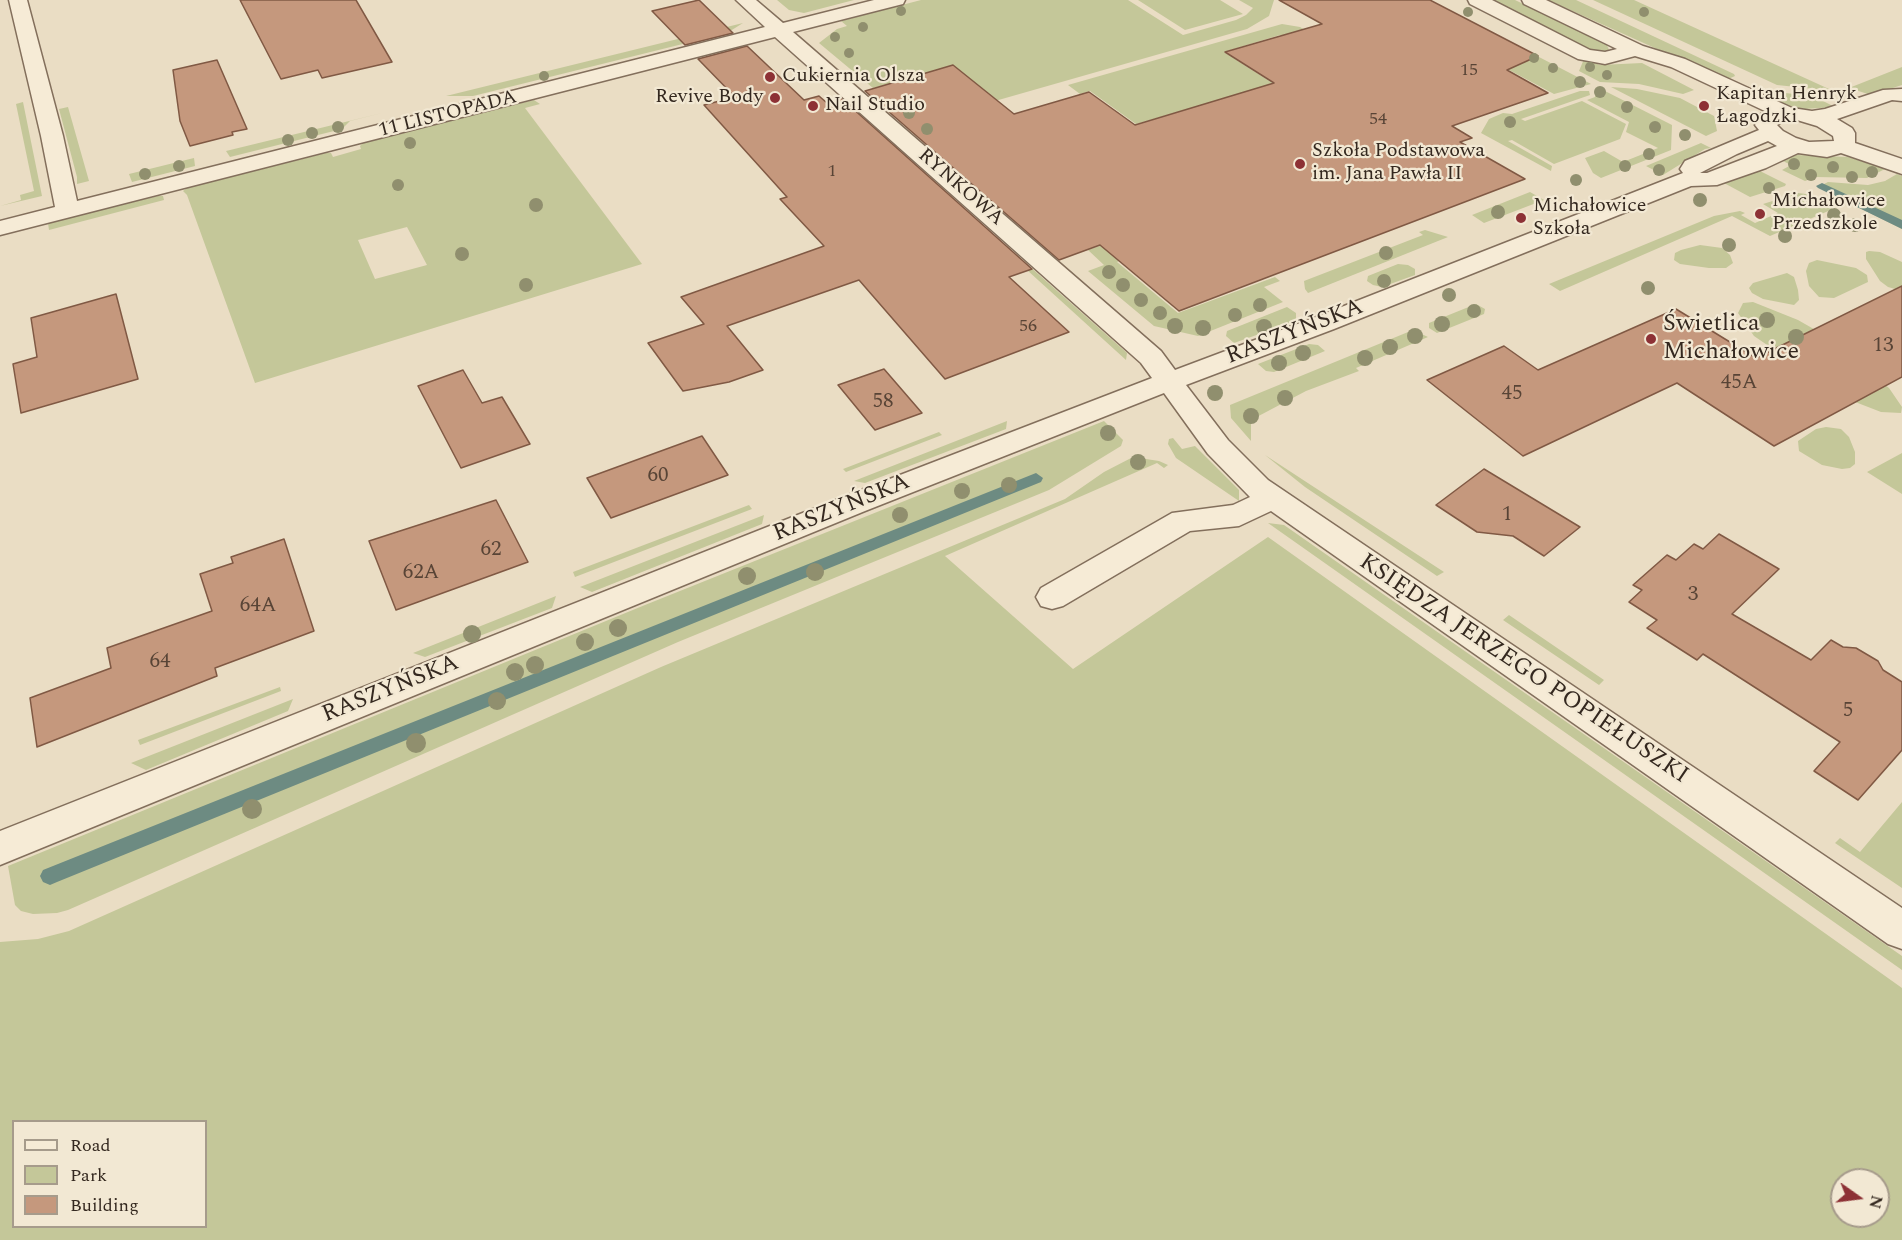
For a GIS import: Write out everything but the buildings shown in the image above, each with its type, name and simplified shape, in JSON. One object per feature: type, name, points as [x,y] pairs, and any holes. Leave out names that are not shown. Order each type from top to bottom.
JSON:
[{"type":"street","points":[[18,0],[52,136],[67,210]]},
{"type":"street","name":"RYNKOWA","points":[[745,0],[1151,357],[1168,381]]},
{"type":"street","name":"11 LISTOPADA","points":[[0,228],[896,0]]},
{"type":"street","points":[[1477,0],[1585,55],[1605,58],[1636,50]]},
{"type":"street","points":[[1531,0],[1636,50],[1678,63],[1789,114],[1815,117],[1829,115],[1890,94],[1902,95]]},
{"type":"street","points":[[1636,50],[1659,68],[1768,127],[1780,140],[1796,146],[1818,150],[1902,109]]},
{"type":"street","name":"RASZYŃSKA","points":[[1688,179],[1693,166],[1768,127],[1774,116],[1789,114]]},
{"type":"street","points":[[1815,117],[1832,124],[1843,139],[1902,167]]},
{"type":"street","name":"RASZYŃSKA","points":[[0,848],[854,504],[1168,381],[1324,323],[1688,179],[1709,180],[1758,163],[1796,146]]},
{"type":"street","name":"KSIĘDZA JERZEGO POPIEŁUSZKI","points":[[1168,381],[1218,447],[1250,480],[1272,498],[1902,932]]},
{"type":"street","points":[[1052,597],[1183,521],[1239,515],[1272,498]]},
{"type":"green space","points":[[777,0],[854,0],[804,13],[789,10]]},
{"type":"green space","points":[[921,0],[1128,0],[1183,35],[1246,15],[1253,8],[1239,0],[1274,0],[1269,16],[1247,29],[988,103],[905,80],[873,88],[819,43],[837,29],[847,26],[841,21]]},
{"type":"green space","points":[[1138,0],[1220,0],[1243,14],[1185,30]]},
{"type":"green space","points":[[1488,0],[1515,0],[1598,40],[1607,45],[1609,50],[1600,52],[1587,49]]},
{"type":"green space","points":[[1548,0],[1576,0],[1735,76],[1726,80]]},
{"type":"green space","points":[[1593,0],[1634,0],[1829,89],[1777,85]]},
{"type":"green space","points":[[743,23],[727,33],[473,96],[446,96]]},
{"type":"green space","points":[[1282,24],[1300,27],[1370,68],[1352,79],[1280,35],[1224,52],[1274,84],[1136,124],[1090,91],[1080,94],[1068,85]]},
{"type":"green space","points":[[1483,56],[1539,57],[1591,84],[1554,94]]},
{"type":"green space","points":[[1584,59],[1600,65],[1642,63],[1694,90],[1683,94],[1639,84],[1600,82],[1579,71]]},
{"type":"green space","points":[[1902,67],[1902,85],[1871,95],[1849,88]]},
{"type":"green space","points":[[1611,87],[1637,89],[1680,98],[1714,116],[1717,131],[1706,136]]},
{"type":"green space","points":[[1601,89],[1672,125],[1671,150],[1601,178],[1593,173],[1585,158],[1604,151],[1623,162],[1658,148],[1626,132],[1629,122],[1587,100],[1595,97],[1595,90]]},
{"type":"green space","points":[[1580,91],[1589,91],[1590,95],[1521,119],[1525,121],[1582,101],[1626,124],[1620,139],[1554,164],[1512,140],[1508,141],[1552,166],[1551,171],[1481,133],[1489,119],[1503,113],[1512,114]]},
{"type":"green space","points":[[1776,92],[1813,96],[1835,107],[1804,109],[1780,104],[1763,97]]},
{"type":"green space","points":[[534,100],[540,104],[525,108],[642,264],[255,383],[187,195],[183,191],[187,188],[326,153],[331,153],[333,157],[361,149],[360,146],[363,143]],"holes":[[[407,227],[427,265],[375,279],[358,240]]]},
{"type":"green space","points":[[23,102],[42,196],[0,206],[21,200],[20,195],[34,191],[16,104]]},
{"type":"green space","points":[[68,107],[89,181],[77,184],[59,109]]},
{"type":"green space","points":[[382,113],[350,121],[342,129],[230,157],[226,151]]},
{"type":"green space","points":[[1701,143],[1711,148],[1705,149],[1663,175],[1646,166]]},
{"type":"green space","points":[[1796,155],[1848,157],[1885,169],[1867,178],[1816,177],[1805,181],[1782,170],[1791,165],[1781,160]]},
{"type":"green space","points":[[194,158],[195,166],[132,182],[129,174]]},
{"type":"green space","points":[[1758,170],[1786,184],[1785,186],[1750,197],[1724,183],[1724,181]]},
{"type":"green space","points":[[1897,174],[1902,176],[1902,229],[1818,187],[1828,182],[1868,185],[1885,181]]},
{"type":"green space","points":[[1530,192],[1544,200],[1484,223],[1472,215]]},
{"type":"green space","points":[[1798,193],[1806,194],[1833,209],[1770,236],[1732,216],[1560,291],[1549,284],[1714,216],[1740,211],[1745,213],[1741,215],[1755,223],[1778,213],[1763,204]]},
{"type":"green space","points":[[163,196],[164,200],[49,230],[48,223]]},
{"type":"green space","points":[[1425,230],[1448,237],[1308,293],[1305,289],[1304,281],[1423,235],[1419,232]]},
{"type":"green space","points":[[1134,234],[1153,249],[1117,262],[1178,313],[1275,277],[1280,281],[1264,287],[1283,302],[1198,336],[1154,326],[1088,271],[1104,265],[1088,250]]},
{"type":"green space","points":[[1700,245],[1722,248],[1730,255],[1733,263],[1726,268],[1709,268],[1680,264],[1674,260],[1675,253]]},
{"type":"green space","points":[[1010,249],[1127,353],[1126,360],[1005,250]]},
{"type":"green space","points":[[1866,252],[1880,252],[1902,262],[1902,291],[1888,287],[1880,281],[1866,259]]},
{"type":"green space","points":[[1817,260],[1856,268],[1867,275],[1868,282],[1834,298],[1819,297],[1809,286],[1806,271],[1809,263]]},
{"type":"green space","points":[[1398,264],[1408,265],[1415,269],[1415,275],[1382,287],[1367,281],[1368,276]]},
{"type":"green space","points":[[1787,273],[1794,277],[1798,290],[1799,300],[1794,305],[1763,299],[1752,293],[1749,288],[1753,283]]},
{"type":"green space","points":[[1753,302],[1798,320],[1819,332],[1776,351],[1754,336],[1738,313],[1743,303]]},
{"type":"green space","points":[[1476,304],[1485,309],[1484,314],[1437,333],[1429,328],[1429,323]]},
{"type":"green space","points":[[1287,307],[1296,313],[1296,321],[1234,343],[1226,336],[1227,331]]},
{"type":"green space","points":[[1413,330],[1428,337],[1356,368],[1359,371],[1306,391],[1251,420],[1251,441],[1231,418],[1230,405]]},
{"type":"green space","points":[[1309,344],[1318,345],[1325,351],[1274,372],[1266,371],[1258,364]]},
{"type":"green space","points":[[1862,367],[1889,388],[1902,407],[1901,413],[1881,412],[1832,393]]},
{"type":"green space","points":[[1007,421],[1006,429],[865,483],[854,481]]},
{"type":"green space","points":[[1104,421],[1123,440],[1121,446],[1049,490],[678,642],[68,910],[33,914],[21,911],[15,905],[8,866],[645,605]]},
{"type":"green space","points":[[1826,427],[1841,429],[1849,437],[1855,452],[1855,464],[1850,468],[1842,469],[1822,465],[1799,451],[1798,441],[1816,429]]},
{"type":"green space","points":[[939,432],[942,435],[846,472],[843,469]]},
{"type":"green space","points":[[1173,438],[1182,449],[1195,446],[1239,490],[1239,501],[1176,458],[1168,444],[1169,439]]},
{"type":"green space","points":[[1902,453],[1902,494],[1867,472]]},
{"type":"green space","points":[[1265,455],[1444,572],[1437,576],[1305,487]]},
{"type":"green space","points":[[1133,457],[1159,461],[1168,465],[1164,468],[1157,463],[945,556],[1073,669],[1268,537],[1902,988],[1902,1240],[0,1240],[0,942],[38,939],[69,931],[661,667],[1065,499],[1104,472]]},
{"type":"green space","points":[[749,505],[752,509],[575,577],[573,572]]},
{"type":"green space","points":[[764,515],[762,524],[592,592],[580,587]]},
{"type":"green space","points":[[1268,523],[1284,525],[1902,956],[1902,970]]},
{"type":"green space","points":[[556,596],[552,608],[425,657],[413,653]]},
{"type":"green space","points":[[1509,615],[1604,680],[1599,685],[1503,620]]},
{"type":"green space","points":[[280,687],[281,691],[140,745],[138,740]]},
{"type":"green space","points":[[293,699],[288,711],[146,770],[131,763]]},
{"type":"green space","points":[[1902,802],[1902,888],[1835,843],[1840,838],[1860,852]]},
{"type":"waterway","points":[[1822,186],[1902,225]]},
{"type":"waterway","points":[[50,876],[1036,478]]},
{"type":"place","name":"Cukiernia Olsza","points":[[770,77]]},
{"type":"place","name":"Revive Body","points":[[775,98]]},
{"type":"place","name":"Nail Studio","points":[[813,106]]},
{"type":"place","name":"Kapitan Henryk Łagodzki","points":[[1704,106]]},
{"type":"place","name":"Szkoła Podstawowa im. Jana Pawła II","points":[[1300,164]]},
{"type":"place","name":"Michałowice Przedszkole","points":[[1760,214]]},
{"type":"place","name":"Michałowice Szkoła","points":[[1521,218]]},
{"type":"place","name":"Świetlica Michałowice","points":[[1651,339]]}]
